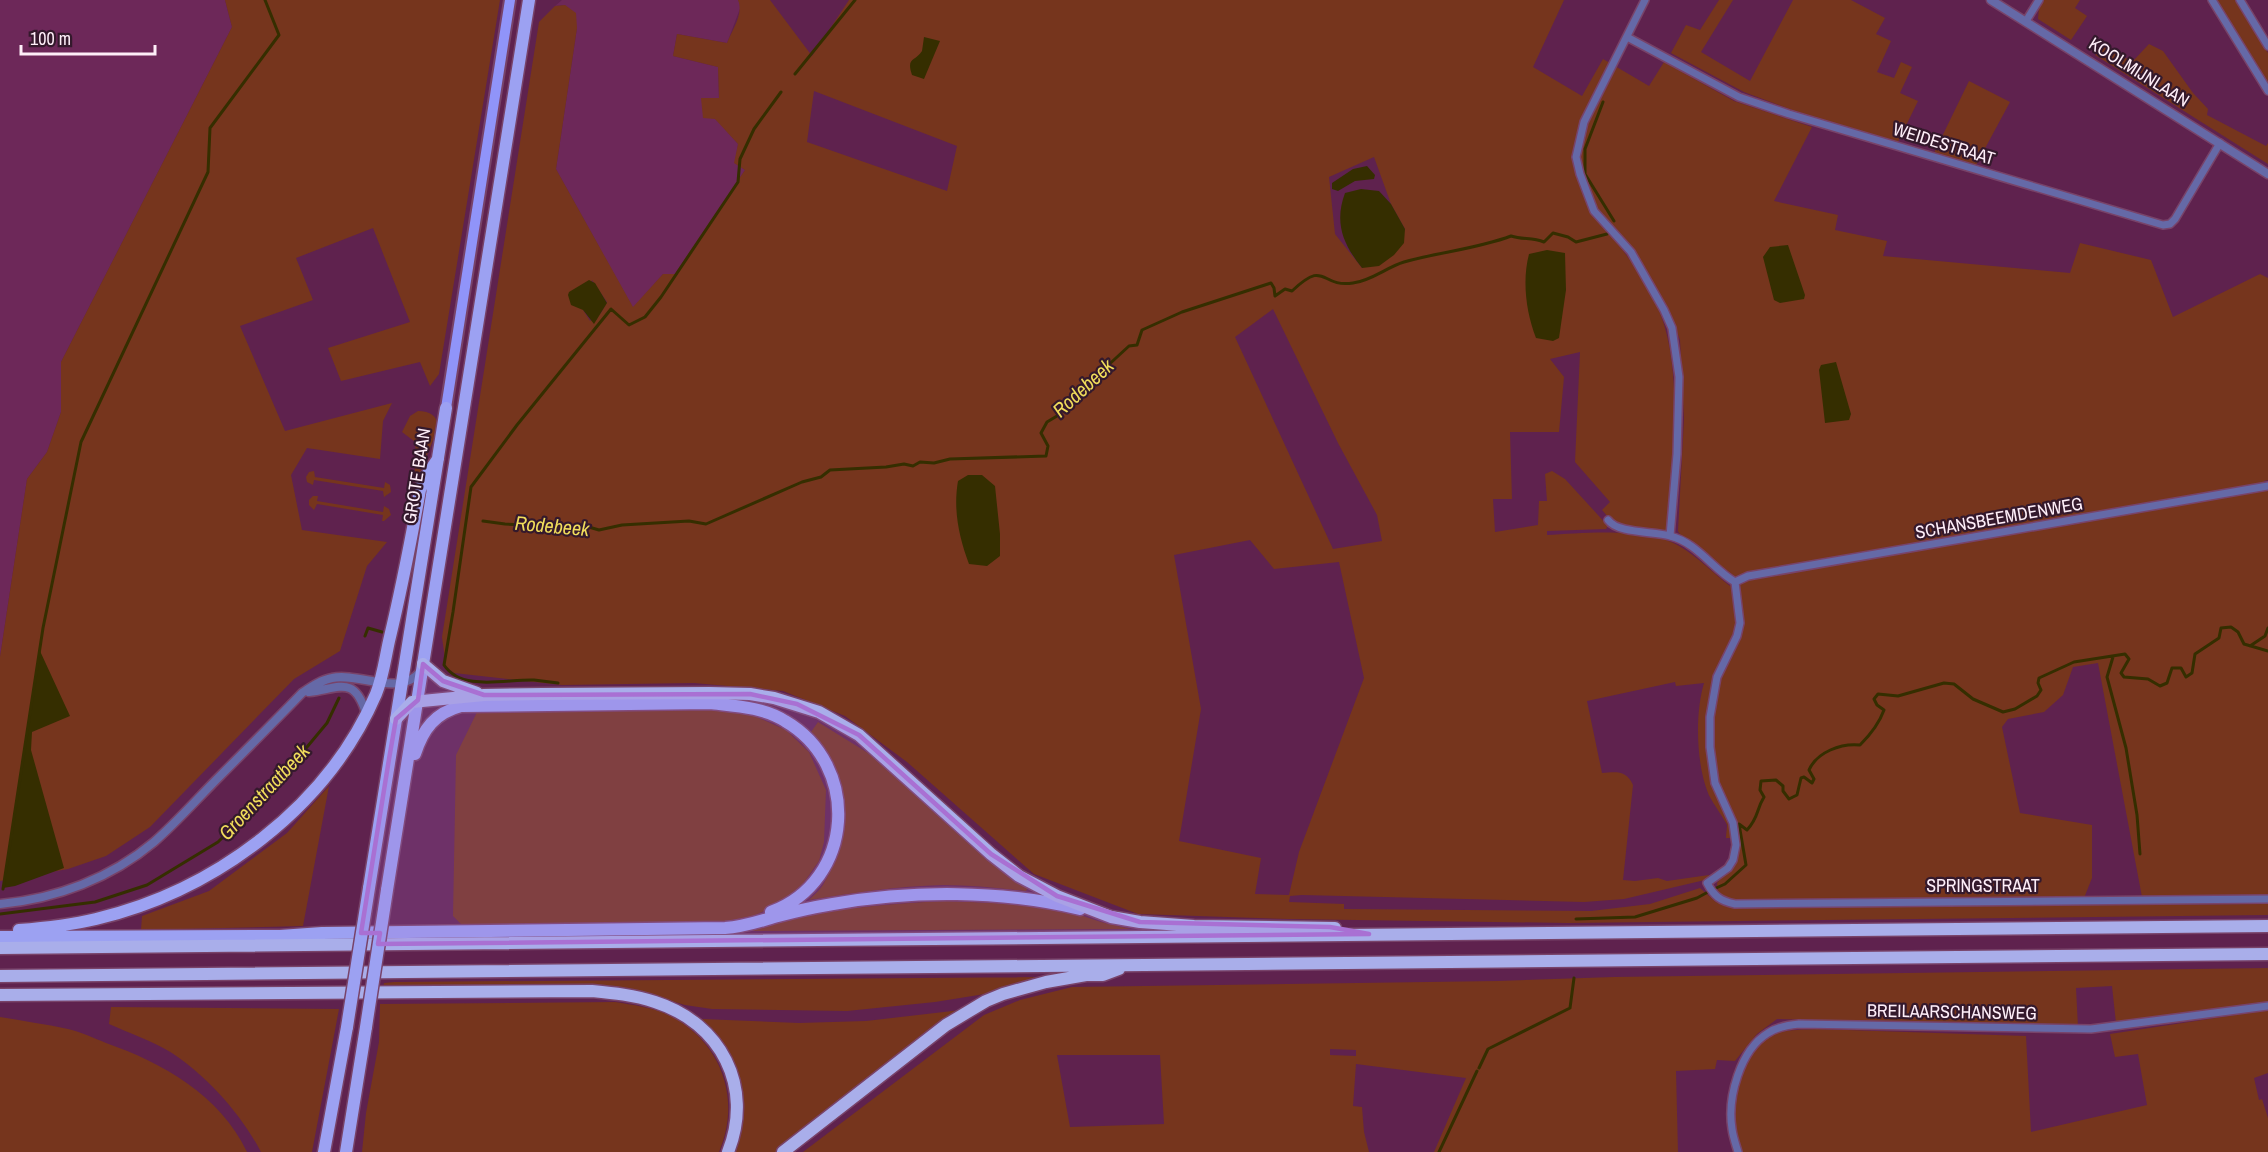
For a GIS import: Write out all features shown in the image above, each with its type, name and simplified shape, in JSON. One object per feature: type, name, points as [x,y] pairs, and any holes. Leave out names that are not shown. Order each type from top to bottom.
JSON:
[{"type":"highway","name":"GROTE BAAN","points":[[346,1152],[529,0]]},
{"type":"highway","name":"GROTE BAAN","points":[[324,1152],[347,1027],[446,408]]},
{"type":"highway","points":[[0,932],[54,927],[122,912],[172,892],[231,862],[269,834],[317,786],[346,747],[381,681],[420,490],[438,459]]},
{"type":"highway","points":[[423,667],[443,681],[484,695]]},
{"type":"highway","points":[[396,719],[408,704],[418,700],[484,695],[750,694],[797,704],[819,712],[859,735],[991,854],[1019,876],[1056,896],[1111,917]]},
{"type":"highway","points":[[408,760],[415,753],[424,731],[433,720],[444,712],[461,706],[710,703],[759,710],[785,721],[813,744],[831,776],[837,798],[838,813],[838,828],[833,852],[814,882],[785,905],[763,915],[712,929]]},
{"type":"highway","points":[[0,937],[280,936],[322,933],[737,928],[786,914],[834,904],[916,896],[1002,896],[1048,902],[1140,922],[1194,926],[1330,927],[1369,934]]},
{"type":"highway","points":[[0,948],[2268,926]]},
{"type":"highway","points":[[0,975],[2268,954]]},
{"type":"highway","points":[[783,1152],[946,1025],[986,1001],[1046,982],[1086,975],[1103,975],[1128,965]]},
{"type":"highway","points":[[0,995],[580,991],[628,994],[657,1002],[682,1014],[699,1024],[712,1037],[729,1066],[736,1087],[738,1107],[736,1127],[728,1152]]},
{"type":"main road","name":"GROTE BAAN","points":[[446,408],[510,0]]},
{"type":"street","points":[[1645,0],[1584,122],[1576,157],[1594,211],[1631,252],[1672,328],[1678,377],[1677,454],[1670,536]]},
{"type":"street","name":"KOOLMIJNLAAN","points":[[1991,0],[2006,4],[2026,21],[2268,174]]},
{"type":"street","points":[[2026,21],[2039,0]]},
{"type":"street","points":[[2211,0],[2268,91]]},
{"type":"street","points":[[2240,0],[2268,46]]},
{"type":"street","name":"WEIDESTRAAT","points":[[1627,37],[1739,97],[1789,114],[2163,225],[2170,224],[2175,219],[2220,143]]},
{"type":"street","name":"SCHANSBEEMDENWEG","points":[[1736,582],[1748,576],[2268,486]]},
{"type":"street","points":[[1608,520],[1612,525],[1623,529],[1670,536],[1699,553],[1724,575],[1736,582]]},
{"type":"street","name":"SPRINGSTRAAT","points":[[1736,582],[1740,623],[1737,636],[1717,677],[1710,717],[1710,747],[1715,783],[1733,823],[1736,845],[1733,860],[1728,868],[1707,883],[1719,899],[1735,904],[2268,899]]},
{"type":"street","points":[[0,904],[67,891],[99,877],[141,852],[168,829],[302,693],[332,678],[402,683],[411,681],[423,667]]},
{"type":"street","points":[[302,693],[331,686],[347,687],[358,696],[366,713]]},
{"type":"street","name":"BREILAARSCHANSWEG","points":[[1738,1152],[1731,1117],[1740,1066],[1751,1047],[1769,1032],[1784,1026],[1799,1024],[2091,1029],[2268,1005]]},
{"type":"highlighted area","points":[[423,664],[443,681],[484,695],[750,694],[797,704],[859,735],[991,854],[1057,896],[1140,922],[1330,927],[1369,934],[408,944],[378,944],[380,933],[361,933],[396,719],[418,700]]},
{"type":"shaded area","points":[[0,0],[225,0],[232,27],[61,362],[61,412],[47,452],[27,479],[0,657]]},
{"type":"shaded area","points":[[225,0],[500,0],[439,374],[430,386],[420,362],[341,381],[328,348],[410,322],[373,228],[296,258],[313,300],[240,326],[285,431],[392,403],[383,421],[380,459],[307,448],[291,475],[302,530],[387,542],[367,566],[340,651],[294,679],[150,827],[106,856],[68,869],[0,881],[0,657],[27,479],[47,452],[61,412],[61,362],[232,27]]},
{"type":"shaded area","points":[[562,0],[738,0],[741,6],[727,43],[677,34],[673,56],[718,67],[719,99],[703,118],[715,118],[738,144],[735,163],[745,170],[675,274],[663,274],[633,308],[556,169],[577,28],[565,5],[555,6]]},
{"type":"shaded area","points":[[738,0],[770,0],[812,56],[849,0],[1564,0],[1533,67],[1582,96],[1603,59],[1649,86],[1664,62],[1734,101],[1812,127],[1774,201],[1838,215],[1835,230],[1887,241],[1883,256],[2070,273],[2080,243],[2151,260],[2173,317],[2260,274],[2268,278],[2268,480],[2264,481],[2266,490],[2268,490],[2268,895],[2142,897],[2098,663],[2073,667],[2063,695],[2044,712],[2008,719],[2002,727],[2020,813],[2092,825],[2092,878],[2084,898],[1747,901],[1724,897],[1718,892],[1717,883],[1734,864],[1738,838],[1726,838],[1727,825],[1712,801],[1704,781],[1699,753],[1698,723],[1704,683],[1676,686],[1675,682],[1587,701],[1602,773],[1624,774],[1633,785],[1623,880],[1658,878],[1667,881],[1709,875],[1709,879],[1624,899],[1584,902],[1302,895],[1290,896],[1289,902],[1344,904],[1344,909],[1591,911],[1650,904],[1700,888],[1716,902],[1736,907],[2268,904],[2268,915],[1568,923],[1288,919],[1138,914],[1034,874],[907,762],[845,716],[783,691],[694,683],[562,685],[454,673],[446,667],[442,637],[539,22],[555,6],[565,5],[576,13],[577,28],[556,169],[633,307],[663,274],[675,274],[745,170],[734,163],[738,144],[715,119],[703,118],[701,98],[719,98],[718,67],[673,56],[677,34],[727,43],[740,11]],"holes":[[[814,91],[957,146],[947,191],[807,142]],[[1374,157],[1391,204],[1405,229],[1362,268],[1335,234],[1329,177]],[[1604,218],[1633,250],[1670,314],[1680,340],[1684,419],[1678,531],[1681,536],[1737,578],[1730,586],[1693,555],[1666,540],[1615,533],[1547,535],[1547,531],[1606,529],[1608,526],[1565,479],[1552,471],[1545,474],[1547,501],[1539,501],[1538,525],[1495,532],[1493,499],[1512,499],[1510,432],[1559,432],[1564,377],[1550,359],[1580,352],[1575,462],[1610,502],[1602,510],[1615,525],[1668,531],[1675,417],[1672,361],[1660,313],[1649,289],[1602,225]],[[592,280],[607,302],[601,313],[590,321],[583,310]],[[1273,309],[1338,443],[1377,515],[1382,541],[1333,549],[1235,337]],[[2087,516],[2087,522],[2060,527],[2059,520]],[[1250,540],[1274,569],[1339,562],[1364,678],[1299,852],[1289,895],[1255,894],[1261,858],[1179,841],[1201,709],[1174,555]]]},
{"type":"shaded area","points":[[1719,0],[1733,0],[1701,52],[1750,81],[1793,0],[1851,0],[1885,18],[1876,34],[1891,41],[1877,72],[1894,78],[1901,62],[1912,67],[1900,93],[1918,101],[1898,142],[1792,110],[1744,92],[1671,53],[1686,25],[1700,30]]},
{"type":"shaded area","points":[[2044,0],[2080,0],[2075,8],[2087,16],[2071,40],[2038,19],[2039,7]]},
{"type":"shaded area","points":[[2216,0],[2235,0],[2268,53],[2268,85]]},
{"type":"shaded area","points":[[924,37],[940,41],[924,79],[912,75],[910,65],[922,51]]},
{"type":"shaded area","points":[[2149,44],[2163,51],[2193,93],[2208,109],[2207,115],[2266,146],[2268,143],[2268,164],[2095,55],[2103,45],[2125,58],[2134,60]]},
{"type":"shaded area","points":[[1969,81],[2010,102],[1975,167],[1934,153]]},
{"type":"shaded area","points":[[1367,166],[1375,175],[1374,179],[1355,181],[1338,191],[1332,189],[1332,183],[1353,169]]},
{"type":"shaded area","points":[[1361,189],[1379,191],[1391,204],[1405,229],[1404,243],[1394,255],[1379,266],[1362,268],[1345,242],[1342,233],[1340,214],[1345,193]]},
{"type":"shaded area","points":[[1788,245],[1805,295],[1804,299],[1780,303],[1774,300],[1763,257],[1770,247]]},
{"type":"shaded area","points":[[1547,250],[1565,253],[1566,290],[1559,338],[1553,341],[1536,338],[1526,296],[1529,254]]},
{"type":"shaded area","points":[[589,280],[595,283],[607,303],[594,324],[583,310],[571,305],[568,295],[569,292]]},
{"type":"shaded area","points":[[1836,362],[1851,414],[1849,420],[1825,423],[1819,370],[1821,365]]},
{"type":"shaded area","points":[[418,411],[433,415],[437,420],[438,428],[417,480],[414,480],[416,450],[414,441],[402,432],[410,416]]},
{"type":"shaded area","points":[[314,471],[315,477],[384,488],[385,482],[390,485],[391,492],[384,497],[383,491],[314,480],[313,485],[307,482],[306,477],[309,472]]},
{"type":"shaded area","points":[[968,475],[982,475],[995,486],[1000,556],[987,566],[969,564],[962,544],[956,502],[958,481]]},
{"type":"shaded area","points":[[313,496],[318,496],[317,501],[383,512],[384,506],[389,509],[391,515],[382,521],[383,515],[317,504],[314,510],[309,505],[309,500]]},
{"type":"shaded area","points":[[40,651],[70,716],[32,732],[31,750],[64,868],[15,886],[3,888]]},
{"type":"shaded area","points":[[708,707],[750,714],[786,730],[809,752],[826,790],[824,842],[819,861],[803,884],[776,906],[753,916],[716,923],[462,925],[453,916],[456,755],[478,710],[643,710]]},
{"type":"shaded area","points":[[818,722],[868,753],[996,865],[1028,888],[1026,891],[943,885],[876,890],[809,900],[821,887],[837,855],[843,810],[833,767],[811,732]]},
{"type":"shaded area","points":[[329,786],[303,926],[141,930],[142,916],[209,891],[287,833]]},
{"type":"shaded area","points":[[945,901],[1021,904],[1068,911],[1131,929],[748,931],[796,918],[846,909]]},
{"type":"shaded area","points":[[2268,968],[2268,1003],[2116,1023],[2112,986],[2076,988],[2078,1027],[1777,1019],[1757,1034],[1735,1061],[1717,1060],[1715,1069],[1676,1071],[1678,1152],[1434,1152],[1466,1078],[1356,1064],[1353,1106],[1362,1107],[1364,1132],[1369,1152],[803,1152],[984,1015],[1020,1000],[1072,987],[1498,981],[1614,977]],"holes":[[[1330,1049],[1356,1050],[1356,1056],[1330,1055]],[[1057,1055],[1160,1055],[1164,1124],[1070,1127]]]},
{"type":"shaded area","points":[[1047,977],[991,993],[935,1002],[847,1011],[712,1009],[685,1005],[651,995],[383,989],[384,983],[394,982]]},
{"type":"shaded area","points":[[615,1002],[649,1008],[669,1015],[687,1026],[714,1056],[727,1092],[726,1132],[719,1152],[362,1152],[366,1113],[379,1042],[380,1004]]},
{"type":"shaded area","points":[[111,1007],[339,1009],[312,1152],[261,1152],[234,1110],[198,1073],[165,1049],[109,1024]]},
{"type":"shaded area","points":[[961,1010],[777,1152],[733,1152],[741,1115],[712,1032],[702,1019],[799,1023],[866,1021]]},
{"type":"shaded area","points":[[2268,1010],[2268,1073],[2254,1078],[2259,1100],[2262,1099],[2268,1118],[2268,1152],[1740,1152],[1734,1128],[1737,1090],[1752,1053],[1767,1037],[1791,1030],[2026,1036],[2031,1132],[2147,1105],[2138,1054],[2115,1057],[2110,1034]]},
{"type":"shaded area","points":[[0,1017],[78,1032],[148,1060],[169,1071],[206,1098],[222,1114],[236,1132],[247,1152],[0,1152]]},
{"type":"waterway","points":[[3,889],[43,628],[81,442],[208,172],[210,128],[279,35],[265,0]]},
{"type":"waterway","points":[[795,74],[855,0]]},
{"type":"waterway","points":[[558,683],[534,680],[473,681],[462,679],[444,665],[471,487],[517,425],[611,309],[629,325],[645,317],[661,297],[738,182],[740,159],[754,129],[781,92]]},
{"type":"waterway","points":[[1603,102],[1585,149],[1585,174],[1614,221]]},
{"type":"waterway","name":"Rodebeek","points":[[483,521],[572,527],[582,525],[599,530],[622,525],[689,521],[706,524],[802,482],[821,477],[830,470],[904,464],[913,466],[920,462],[934,463],[950,459],[1046,456],[1048,446],[1041,433],[1047,422],[1057,416],[1062,407],[1073,402],[1078,393],[1129,346],[1137,345],[1142,330],[1182,312],[1271,283],[1275,296],[1285,289],[1292,291],[1303,281],[1318,275],[1334,282],[1360,282],[1404,262],[1511,236],[1544,242],[1553,233],[1576,242],[1607,234]]},
{"type":"waterway","points":[[1714,889],[1725,884],[1746,865],[1739,824],[1747,830],[1754,821],[1764,797],[1760,790],[1761,781],[1776,780],[1783,786],[1783,791],[1789,799],[1797,795],[1801,778],[1804,777],[1812,783],[1814,779],[1809,770],[1818,758],[1838,747],[1860,745],[1871,733],[1884,710],[1877,705],[1874,699],[1878,694],[1898,696],[1944,683],[1954,684],[1973,699],[2003,712],[2015,709],[2037,696],[2041,690],[2038,683],[2039,678],[2074,662],[2125,654],[2129,659],[2121,673],[2124,677],[2148,679],[2160,686],[2167,683],[2172,668],[2181,668],[2186,677],[2192,673],[2195,654],[2219,638],[2221,628],[2231,627],[2238,632],[2244,644],[2268,651]]},
{"type":"waterway","name":"Groenstraatbeek","points":[[365,636],[368,628],[382,632]]},
{"type":"waterway","points":[[2250,646],[2265,636],[2268,628]]},
{"type":"waterway","points":[[2113,657],[2107,677],[2126,748],[2137,815],[2140,854]]},
{"type":"waterway","name":"Groenstraatbeek","points":[[0,914],[95,902],[147,885],[218,842],[272,789],[327,723],[339,698]]},
{"type":"waterway","points":[[1576,919],[1635,917],[1697,898],[1708,892]]},
{"type":"waterway","points":[[1479,1068],[1488,1049],[1570,1008],[1574,978]]},
{"type":"waterway","points":[[1439,1152],[1477,1071]]}]
